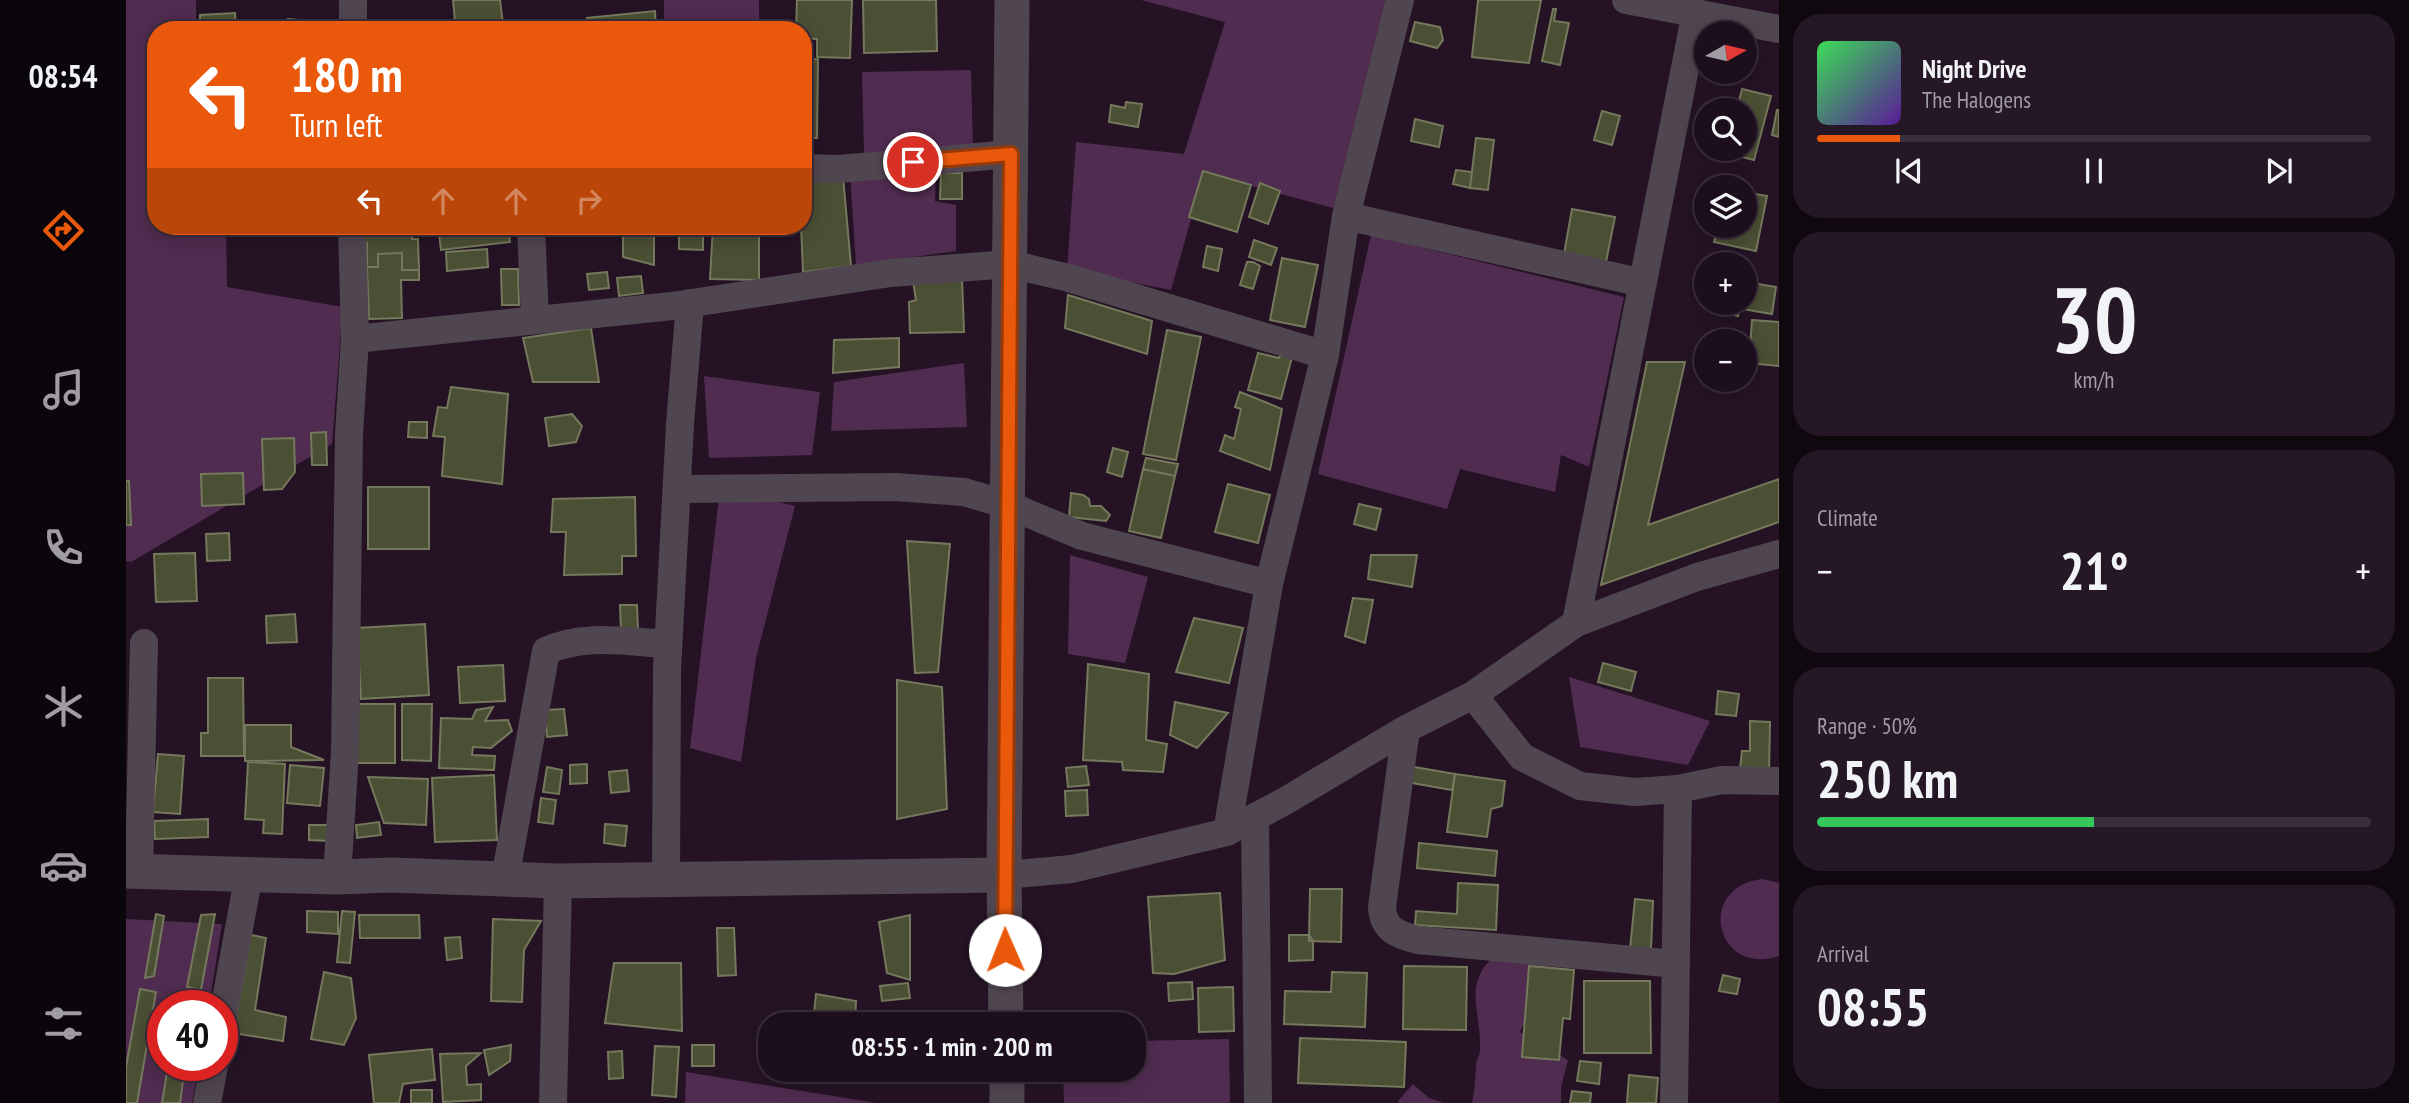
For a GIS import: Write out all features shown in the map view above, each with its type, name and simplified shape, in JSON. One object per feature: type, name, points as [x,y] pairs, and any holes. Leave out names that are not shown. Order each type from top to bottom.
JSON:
[{"type":"street","points":[[353,0],[353,21]]},
{"type":"street","points":[[1006,1012],[1004,875],[1012,0]]},
{"type":"street","points":[[1227,832],[1269,584],[1325,355],[1346,216],[1400,0]]},
{"type":"street","points":[[1626,0],[1779,29]]},
{"type":"street","points":[[1576,623],[1696,12]]},
{"type":"street","points":[[812,168],[839,169],[1011,154]]},
{"type":"street","points":[[1346,216],[1643,283]]},
{"type":"street","points":[[337,877],[345,752],[349,434],[355,340],[352,235]]},
{"type":"street","points":[[531,235],[535,320]]},
{"type":"street","points":[[355,340],[690,303],[891,273],[1010,264],[1069,278],[1325,355]]},
{"type":"street","points":[[666,881],[668,644],[690,303]]},
{"type":"street","points":[[677,489],[895,487],[964,492],[1008,505],[1082,537],[1269,584]]},
{"type":"street","points":[[144,643],[133,871],[558,881],[1004,875],[1072,869],[1227,832],[1472,695],[1576,623],[1697,577],[1779,554]]},
{"type":"street","points":[[505,879],[546,651],[560,644],[579,640],[668,644]]},
{"type":"street","points":[[1472,695],[1522,757],[1580,786],[1635,792],[1678,789],[1722,780],[1779,781]]},
{"type":"street","points":[[1406,730],[1382,908],[1382,917],[1387,927],[1401,936],[1418,940],[1676,964]]},
{"type":"street","points":[[1674,1103],[1678,789]]},
{"type":"street","points":[[1255,817],[1258,1103]]},
{"type":"street","points":[[228,990],[249,874]]},
{"type":"street","points":[[553,1103],[558,881]]},
{"type":"street","points":[[207,1103],[211,1081]]},
{"type":"street","points":[[1007,1082],[1007,1103]]},
{"type":"shaded area","points":[[126,0],[196,0],[196,21],[147,21],[147,235],[226,235],[227,287],[343,307],[332,444],[131,562],[126,561]]},
{"type":"shaded area","points":[[664,0],[759,0],[759,21],[664,21]]},
{"type":"shaded area","points":[[1141,0],[1390,0],[1344,211],[1204,173],[1171,290],[1067,270],[1076,142],[1184,154],[1225,22]]},
{"type":"shaded area","points":[[971,70],[973,150],[864,153],[862,72]]},
{"type":"shaded area","points":[[936,167],[935,201],[956,205],[956,251],[856,265],[850,172]]},
{"type":"shaded area","points":[[1371,235],[1624,297],[1589,467],[1561,455],[1555,492],[1460,469],[1447,509],[1318,474]]},
{"type":"shaded area","points":[[964,363],[967,427],[831,431],[834,382]]},
{"type":"shaded area","points":[[704,376],[820,392],[812,455],[709,458]]},
{"type":"shaded area","points":[[720,488],[795,506],[756,658],[741,762],[690,748]]},
{"type":"shaded area","points":[[1070,555],[1148,577],[1125,663],[1068,654]]},
{"type":"shaded area","points":[[1569,677],[1710,721],[1688,765],[1580,747]]},
{"type":"shaded area","points":[[1763,879],[1779,883],[1779,956],[1757,959],[1740,954],[1728,943],[1722,928],[1721,912],[1728,897],[1742,885]]},
{"type":"shaded area","points":[[126,919],[222,924],[212,990],[147,990],[147,1081],[196,1081],[192,1103],[126,1103]]},
{"type":"shaded area","points":[[1496,955],[1551,964],[1520,1032],[1568,1060],[1561,1087],[1561,1103],[1472,1103],[1480,1050],[1476,988],[1485,966]]},
{"type":"shaded area","points":[[1229,1039],[1230,1103],[1064,1103],[1063,1082],[1146,1082],[1146,1041]]},
{"type":"shaded area","points":[[686,1072],[876,1103],[685,1103]]},
{"type":"shaded area","points":[[1413,1084],[1429,1098],[1444,1103],[1399,1103]]},
{"type":"building","points":[[453,0],[500,0],[503,21],[455,21]]},
{"type":"building","points":[[797,0],[852,0],[850,58],[817,57],[817,39],[812,39],[812,21],[796,21]]},
{"type":"building","points":[[863,0],[936,0],[937,51],[864,53]]},
{"type":"building","points":[[1478,0],[1541,0],[1529,63],[1472,57]]},
{"type":"building","points":[[1553,9],[1556,9],[1554,21],[1569,23],[1560,65],[1542,61]]},
{"type":"building","points":[[655,11],[656,21],[587,21],[587,18]]},
{"type":"building","points":[[235,13],[235,21],[200,21],[200,15]]},
{"type":"building","points":[[1415,22],[1440,27],[1443,40],[1437,48],[1410,41]]},
{"type":"building","points":[[812,59],[818,59],[817,138],[812,138]]},
{"type":"building","points":[[1742,89],[1771,96],[1757,149],[1757,98],[1740,98]]},
{"type":"building","points":[[1126,102],[1142,104],[1138,127],[1109,122],[1111,105],[1125,108]]},
{"type":"building","points":[[1779,110],[1779,137],[1772,135]]},
{"type":"building","points":[[1602,111],[1620,116],[1612,145],[1594,140]]},
{"type":"building","points":[[1415,119],[1443,126],[1439,147],[1411,141]]},
{"type":"building","points":[[1476,138],[1494,140],[1488,190],[1470,188]]},
{"type":"building","points":[[1456,170],[1472,172],[1470,188],[1453,184]]},
{"type":"building","points":[[1203,171],[1251,185],[1237,232],[1189,217]]},
{"type":"building","points":[[941,173],[962,173],[962,199],[940,199]]},
{"type":"building","points":[[843,176],[851,266],[803,272],[801,235],[812,235],[812,178]]},
{"type":"building","points":[[1260,183],[1280,191],[1268,224],[1249,217]]},
{"type":"building","points":[[1757,194],[1767,196],[1756,251],[1714,242],[1715,238],[1757,238]]},
{"type":"building","points":[[1572,209],[1615,217],[1606,262],[1564,254]]},
{"type":"building","points":[[362,235],[412,235],[412,239],[418,239],[419,270],[402,270],[402,253],[378,254],[378,267],[367,267],[367,243],[359,243]]},
{"type":"building","points":[[439,235],[509,235],[510,242],[441,250]]},
{"type":"building","points":[[623,235],[654,235],[654,265],[623,257]]},
{"type":"building","points":[[679,235],[703,235],[703,250],[679,249]]},
{"type":"building","points":[[712,235],[759,235],[759,280],[710,279]]},
{"type":"building","points":[[1254,240],[1277,248],[1271,265],[1249,257]]},
{"type":"building","points":[[1207,246],[1222,249],[1218,271],[1203,267]]},
{"type":"building","points":[[487,249],[488,267],[447,271],[446,252]]},
{"type":"building","points":[[402,253],[402,270],[419,270],[419,280],[401,280],[402,318],[369,319],[367,267],[378,267],[378,254]]},
{"type":"building","points":[[1282,258],[1318,265],[1305,327],[1270,320]]},
{"type":"building","points":[[1247,262],[1260,266],[1253,289],[1240,285]]},
{"type":"building","points":[[501,269],[518,269],[519,305],[502,305]]},
{"type":"building","points":[[607,272],[609,288],[589,290],[587,274]]},
{"type":"building","points":[[641,276],[643,293],[619,296],[617,278]]},
{"type":"building","points":[[962,278],[964,332],[910,333],[909,302],[916,300],[913,281]]},
{"type":"building","points":[[1757,284],[1776,287],[1772,314],[1757,312]]},
{"type":"building","points":[[1068,295],[1152,321],[1147,354],[1065,328]]},
{"type":"building","points":[[1752,320],[1779,322],[1779,366],[1757,364],[1757,329],[1751,329]]},
{"type":"building","points":[[591,328],[599,382],[533,382],[523,338]]},
{"type":"building","points":[[1167,330],[1201,337],[1176,460],[1143,454]]},
{"type":"building","points":[[899,338],[899,367],[833,373],[834,340]]},
{"type":"building","points":[[1258,353],[1279,358],[1281,354],[1292,357],[1281,399],[1248,390]]},
{"type":"building","points":[[1647,362],[1685,362],[1648,525],[1779,479],[1779,522],[1601,585]]},
{"type":"building","points":[[451,387],[508,394],[502,484],[442,476],[445,437],[433,436],[438,407],[447,408]]},
{"type":"building","points":[[1240,392],[1282,409],[1270,470],[1220,451],[1225,435],[1234,439],[1241,409],[1235,407]]},
{"type":"building","points":[[572,414],[582,426],[576,442],[549,446],[545,418]]},
{"type":"building","points":[[409,422],[427,422],[427,438],[408,437]]},
{"type":"building","points":[[326,432],[327,465],[312,465],[311,433]]},
{"type":"building","points":[[294,438],[295,472],[282,489],[264,490],[262,439]]},
{"type":"building","points":[[1113,448],[1128,452],[1122,477],[1107,472]]},
{"type":"building","points":[[1146,458],[1178,464],[1175,476],[1143,469]]},
{"type":"building","points":[[1143,469],[1175,476],[1161,538],[1129,531]]},
{"type":"building","points":[[243,473],[244,504],[202,506],[201,474]]},
{"type":"building","points":[[126,481],[129,481],[131,525],[126,525]]},
{"type":"building","points":[[1228,484],[1270,495],[1258,543],[1215,532]]},
{"type":"building","points":[[368,487],[429,487],[429,549],[368,549]]},
{"type":"building","points":[[1071,493],[1089,499],[1090,506],[1101,506],[1110,515],[1106,521],[1069,517]]},
{"type":"building","points":[[635,497],[636,556],[622,556],[622,574],[564,575],[566,532],[551,532],[553,499]]},
{"type":"building","points":[[1359,504],[1381,509],[1376,530],[1354,524]]},
{"type":"building","points":[[229,533],[230,560],[207,561],[206,534]]},
{"type":"building","points":[[907,541],[950,544],[938,672],[915,673]]},
{"type":"building","points":[[195,553],[197,601],[156,602],[154,554]]},
{"type":"building","points":[[1371,555],[1417,555],[1412,587],[1368,579]]},
{"type":"building","points":[[1353,598],[1373,600],[1365,643],[1345,636]]},
{"type":"building","points":[[620,605],[637,605],[638,630],[621,630]]},
{"type":"building","points":[[295,614],[297,642],[267,643],[266,616]]},
{"type":"building","points":[[1194,618],[1243,628],[1229,683],[1176,672]]},
{"type":"building","points":[[425,624],[429,695],[361,699],[357,628]]},
{"type":"building","points":[[1603,663],[1636,672],[1631,691],[1598,682]]},
{"type":"building","points":[[1088,664],[1149,674],[1146,740],[1167,744],[1163,772],[1123,770],[1122,762],[1083,760]]},
{"type":"building","points":[[503,665],[505,701],[460,703],[458,667]]},
{"type":"building","points":[[208,678],[243,678],[244,756],[201,756],[201,733],[208,733]]},
{"type":"building","points":[[897,680],[942,687],[947,809],[897,819]]},
{"type":"building","points":[[1718,691],[1739,694],[1736,716],[1716,714]]},
{"type":"building","points":[[1175,702],[1228,713],[1197,748],[1170,735]]},
{"type":"building","points":[[356,704],[395,704],[395,763],[356,763]]},
{"type":"building","points":[[402,704],[432,704],[431,761],[402,760]]},
{"type":"building","points":[[493,707],[485,721],[508,720],[512,731],[491,748],[473,747],[472,755],[495,756],[494,770],[439,768],[441,718],[472,719],[476,710]]},
{"type":"building","points":[[564,709],[567,735],[547,737],[545,710]]},
{"type":"building","points":[[1750,721],[1770,722],[1769,772],[1740,769],[1742,751],[1750,751]]},
{"type":"building","points":[[245,725],[291,725],[291,747],[324,760],[245,761]]},
{"type":"building","points":[[158,754],[184,756],[180,814],[153,812]]},
{"type":"building","points":[[248,762],[285,764],[282,834],[263,833],[264,820],[245,819]]},
{"type":"building","points":[[587,764],[587,783],[570,784],[570,765]]},
{"type":"building","points":[[290,765],[324,768],[320,806],[287,803]]},
{"type":"building","points":[[1086,766],[1089,785],[1068,787],[1066,768]]},
{"type":"building","points":[[1409,766],[1455,774],[1452,790],[1406,782]]},
{"type":"building","points":[[547,767],[562,770],[559,794],[543,792]]},
{"type":"building","points":[[627,770],[629,791],[611,793],[609,772]]},
{"type":"building","points":[[1455,774],[1505,781],[1502,806],[1491,809],[1487,837],[1447,832]]},
{"type":"building","points":[[494,775],[497,840],[435,842],[432,778]]},
{"type":"building","points":[[368,777],[428,779],[426,825],[384,823]]},
{"type":"building","points":[[1087,790],[1088,815],[1066,816],[1065,791]]},
{"type":"building","points":[[541,798],[556,800],[553,824],[538,822]]},
{"type":"building","points":[[208,819],[208,837],[155,839],[154,821]]},
{"type":"building","points":[[379,822],[381,835],[357,838],[356,825]]},
{"type":"building","points":[[605,824],[627,826],[625,846],[604,843]]},
{"type":"building","points":[[309,825],[328,825],[328,841],[309,840]]},
{"type":"building","points":[[1419,843],[1497,851],[1495,876],[1417,868]]},
{"type":"building","points":[[1458,883],[1498,885],[1496,930],[1415,925],[1416,911],[1457,914]]},
{"type":"building","points":[[1310,889],[1342,889],[1341,942],[1309,941]]},
{"type":"building","points":[[1220,893],[1225,960],[1174,974],[1153,973],[1148,897]]},
{"type":"building","points":[[1635,899],[1653,901],[1651,949],[1630,949]]},
{"type":"building","points":[[307,911],[338,912],[338,934],[307,932]]},
{"type":"building","points":[[342,911],[355,912],[350,963],[337,962]]},
{"type":"building","points":[[156,914],[164,916],[154,976],[145,978]]},
{"type":"building","points":[[215,914],[201,990],[187,987],[201,915]]},
{"type":"building","points":[[359,915],[419,915],[420,938],[360,938]]},
{"type":"building","points":[[910,915],[910,980],[887,973],[879,922]]},
{"type":"building","points":[[493,919],[541,921],[524,950],[522,1002],[491,1001]]},
{"type":"building","points":[[717,928],[734,928],[736,975],[718,976]]},
{"type":"building","points":[[251,935],[266,938],[255,1010],[286,1017],[283,1041],[238,1034],[238,1006]]},
{"type":"building","points":[[1289,935],[1309,935],[1313,941],[1313,960],[1289,961]]},
{"type":"building","points":[[460,937],[462,958],[447,960],[445,938]]},
{"type":"building","points":[[614,963],[681,963],[682,1031],[605,1023]]},
{"type":"building","points":[[1404,966],[1467,967],[1466,1030],[1403,1029]]},
{"type":"building","points":[[1529,966],[1574,970],[1570,1019],[1563,1018],[1559,1060],[1522,1057]]},
{"type":"building","points":[[324,972],[351,978],[356,1018],[344,1045],[311,1039]]},
{"type":"building","points":[[1332,972],[1367,973],[1365,1027],[1284,1024],[1285,991],[1331,992]]},
{"type":"building","points":[[1723,975],[1740,979],[1737,994],[1719,991]]},
{"type":"building","points":[[1584,981],[1650,981],[1651,1053],[1584,1053]]},
{"type":"building","points":[[1192,982],[1193,999],[1169,1001],[1168,983]]},
{"type":"building","points":[[908,983],[910,998],[882,1001],[880,986]]},
{"type":"building","points":[[1233,987],[1234,1031],[1199,1032],[1198,988]]},
{"type":"building","points":[[140,989],[147,990],[147,1045],[137,1103],[126,1103],[126,1067]]},
{"type":"building","points":[[816,994],[856,1001],[856,1012],[814,1012]]},
{"type":"building","points":[[1300,1038],[1406,1042],[1404,1087],[1298,1083]]},
{"type":"building","points":[[511,1045],[510,1061],[489,1075],[484,1050]]},
{"type":"building","points":[[692,1045],[714,1045],[714,1066],[692,1066]]},
{"type":"building","points":[[655,1046],[679,1047],[676,1097],[652,1095]]},
{"type":"building","points":[[432,1049],[435,1080],[403,1084],[399,1103],[374,1103],[369,1055]]},
{"type":"building","points":[[622,1051],[623,1078],[609,1079],[608,1052]]},
{"type":"building","points":[[481,1053],[466,1066],[467,1085],[481,1084],[481,1100],[443,1102],[440,1054]]},
{"type":"building","points":[[1580,1061],[1601,1063],[1599,1084],[1577,1081]]},
{"type":"building","points":[[1629,1075],[1658,1078],[1656,1103],[1627,1103]]},
{"type":"building","points":[[166,1081],[183,1081],[180,1103],[162,1103]]},
{"type":"building","points":[[411,1090],[432,1090],[432,1103],[411,1103]]},
{"type":"building","points":[[1572,1091],[1591,1093],[1590,1103],[1570,1103]]},
{"type":"route","points":[[913,162],[1011,154],[1005,950]]}]
